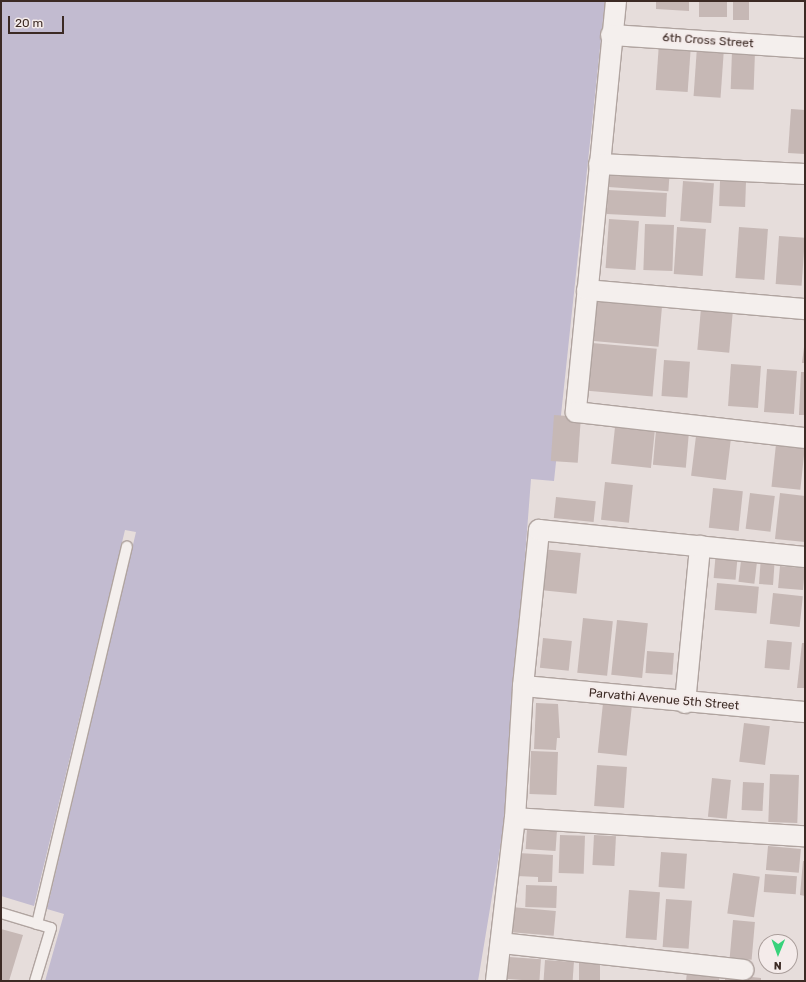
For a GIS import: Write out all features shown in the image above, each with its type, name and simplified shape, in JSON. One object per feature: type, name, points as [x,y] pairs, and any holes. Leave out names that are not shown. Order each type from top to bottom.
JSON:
[{"type":"street","points":[[616,1],[576,412],[805,438]]},
{"type":"street","name":"6th Cross Street","points":[[612,35],[805,48]]},
{"type":"street","points":[[599,164],[805,174]]},
{"type":"street","points":[[587,290],[805,310]]},
{"type":"street","points":[[496,981],[502,943],[515,818],[523,686],[539,530],[805,557]]},
{"type":"street","points":[[685,703],[700,546]]},
{"type":"street","name":"Parvathi Avenue 5th Street","points":[[523,686],[685,703],[805,712]]},
{"type":"street","points":[[515,818],[805,836]]},
{"type":"street","points":[[502,943],[744,970]]},
{"type":"lane","points":[[36,924],[127,547]]},
{"type":"lane","points":[[1,913],[51,928],[35,981]]},
{"type":"shaded area","points":[[1,1],[605,1],[554,481],[531,479],[505,818],[478,981],[45,981],[64,914],[47,909],[136,532],[125,530],[34,906],[1,896]]},
{"type":"building","points":[[656,1],[689,1],[689,11],[656,9]]},
{"type":"building","points":[[699,1],[727,1],[727,17],[699,17]]},
{"type":"building","points":[[733,1],[749,1],[749,20],[733,20]]},
{"type":"building","points":[[659,43],[691,45],[688,92],[656,90]]},
{"type":"building","points":[[697,47],[724,49],[721,98],[694,96]]},
{"type":"building","points":[[732,51],[755,52],[754,90],[731,89]]},
{"type":"building","points":[[791,109],[805,110],[805,154],[788,153]]},
{"type":"building","points":[[610,166],[670,170],[668,191],[609,187]]},
{"type":"building","points":[[683,181],[714,183],[711,223],[680,221]]},
{"type":"building","points":[[720,181],[746,182],[745,207],[719,206]]},
{"type":"building","points":[[608,190],[667,193],[666,217],[607,214]]},
{"type":"building","points":[[609,219],[639,221],[636,270],[606,268]]},
{"type":"building","points":[[645,224],[674,225],[672,271],[643,270]]},
{"type":"building","points":[[677,227],[706,229],[703,276],[674,274]]},
{"type":"building","points":[[739,227],[768,229],[764,280],[735,278]]},
{"type":"building","points":[[779,236],[805,238],[802,286],[776,284]]},
{"type":"building","points":[[595,292],[663,298],[658,347],[591,341]]},
{"type":"building","points":[[701,308],[733,311],[729,353],[697,350]]},
{"type":"building","points":[[805,339],[805,363],[802,363]]},
{"type":"building","points":[[592,343],[657,349],[653,396],[588,391]]},
{"type":"building","points":[[664,360],[690,362],[687,398],[661,396]]},
{"type":"building","points":[[731,364],[761,366],[758,408],[728,406]]},
{"type":"building","points":[[767,369],[797,371],[794,414],[764,412]]},
{"type":"building","points":[[801,372],[805,372],[805,415],[799,415]]},
{"type":"building","points":[[554,415],[581,417],[578,463],[551,461]]},
{"type":"building","points":[[615,427],[655,431],[651,468],[611,464]]},
{"type":"building","points":[[656,430],[689,433],[686,468],[653,465]]},
{"type":"building","points":[[696,436],[731,440],[726,480],[691,476]]},
{"type":"building","points":[[776,444],[805,447],[800,490],[772,487]]},
{"type":"building","points":[[605,482],[633,485],[629,523],[601,520]]},
{"type":"building","points":[[713,488],[743,491],[739,531],[709,528]]},
{"type":"building","points":[[750,493],[775,496],[770,532],[746,529]]},
{"type":"building","points":[[780,493],[805,496],[805,542],[775,539]]},
{"type":"building","points":[[556,497],[596,501],[594,522],[554,518]]},
{"type":"building","points":[[542,549],[581,553],[577,594],[538,590]]},
{"type":"building","points":[[716,551],[738,553],[736,580],[714,578]]},
{"type":"building","points":[[742,553],[758,555],[754,584],[738,582]]},
{"type":"building","points":[[761,556],[775,557],[773,585],[759,584]]},
{"type":"building","points":[[780,566],[805,568],[803,590],[778,588]]},
{"type":"building","points":[[717,583],[759,587],[756,614],[715,610]]},
{"type":"building","points":[[773,593],[803,596],[800,627],[770,624]]},
{"type":"building","points":[[583,618],[613,621],[607,676],[577,673]]},
{"type":"building","points":[[617,620],[648,623],[642,678],[611,675]]},
{"type":"building","points":[[543,638],[572,641],[569,671],[540,668]]},
{"type":"building","points":[[767,640],[792,642],[789,670],[765,668]]},
{"type":"building","points":[[802,643],[805,643],[805,688],[797,688]]},
{"type":"building","points":[[647,651],[674,653],[672,675],[645,673]]},
{"type":"building","points":[[536,703],[558,704],[560,738],[557,738],[556,750],[534,749]]},
{"type":"building","points":[[603,703],[632,706],[627,756],[598,753]]},
{"type":"building","points":[[744,723],[770,726],[765,765],[739,762]]},
{"type":"building","points":[[531,751],[558,752],[556,795],[529,794]]},
{"type":"building","points":[[597,765],[627,767],[624,808],[594,806]]},
{"type":"building","points":[[770,774],[799,775],[797,823],[768,822]]},
{"type":"building","points":[[712,778],[731,780],[727,819],[708,817]]},
{"type":"building","points":[[743,782],[764,783],[763,811],[742,810]]},
{"type":"building","points":[[527,829],[557,831],[556,851],[526,849]]},
{"type":"building","points":[[560,835],[585,836],[584,874],[559,873]]},
{"type":"building","points":[[594,835],[616,836],[614,866],[592,865]]},
{"type":"building","points":[[768,846],[801,849],[799,873],[766,870]]},
{"type":"building","points":[[661,852],[687,854],[684,889],[659,887]]},
{"type":"building","points":[[518,853],[553,855],[552,882],[538,882],[538,877],[517,876]]},
{"type":"building","points":[[803,861],[805,861],[805,896],[800,895]]},
{"type":"building","points":[[733,873],[760,877],[754,917],[727,914]]},
{"type":"building","points":[[765,874],[797,876],[796,894],[764,892]]},
{"type":"building","points":[[526,885],[557,886],[556,908],[525,907]]},
{"type":"building","points":[[629,890],[660,892],[657,940],[626,938]]},
{"type":"building","points":[[666,899],[692,901],[689,949],[663,947]]},
{"type":"building","points":[[511,907],[556,911],[554,936],[509,932]]},
{"type":"building","points":[[733,920],[755,922],[752,960],[730,958]]},
{"type":"building","points":[[1,929],[23,935],[9,981],[1,981]]},
{"type":"building","points":[[509,957],[541,959],[539,981],[507,979]]},
{"type":"building","points":[[545,960],[574,962],[573,981],[544,981]]},
{"type":"building","points":[[579,960],[600,960],[600,981],[579,981]]},
{"type":"building","points":[[687,972],[720,975],[719,981],[686,981]]},
{"type":"building","points":[[725,974],[761,978],[761,981],[725,981]]}]
